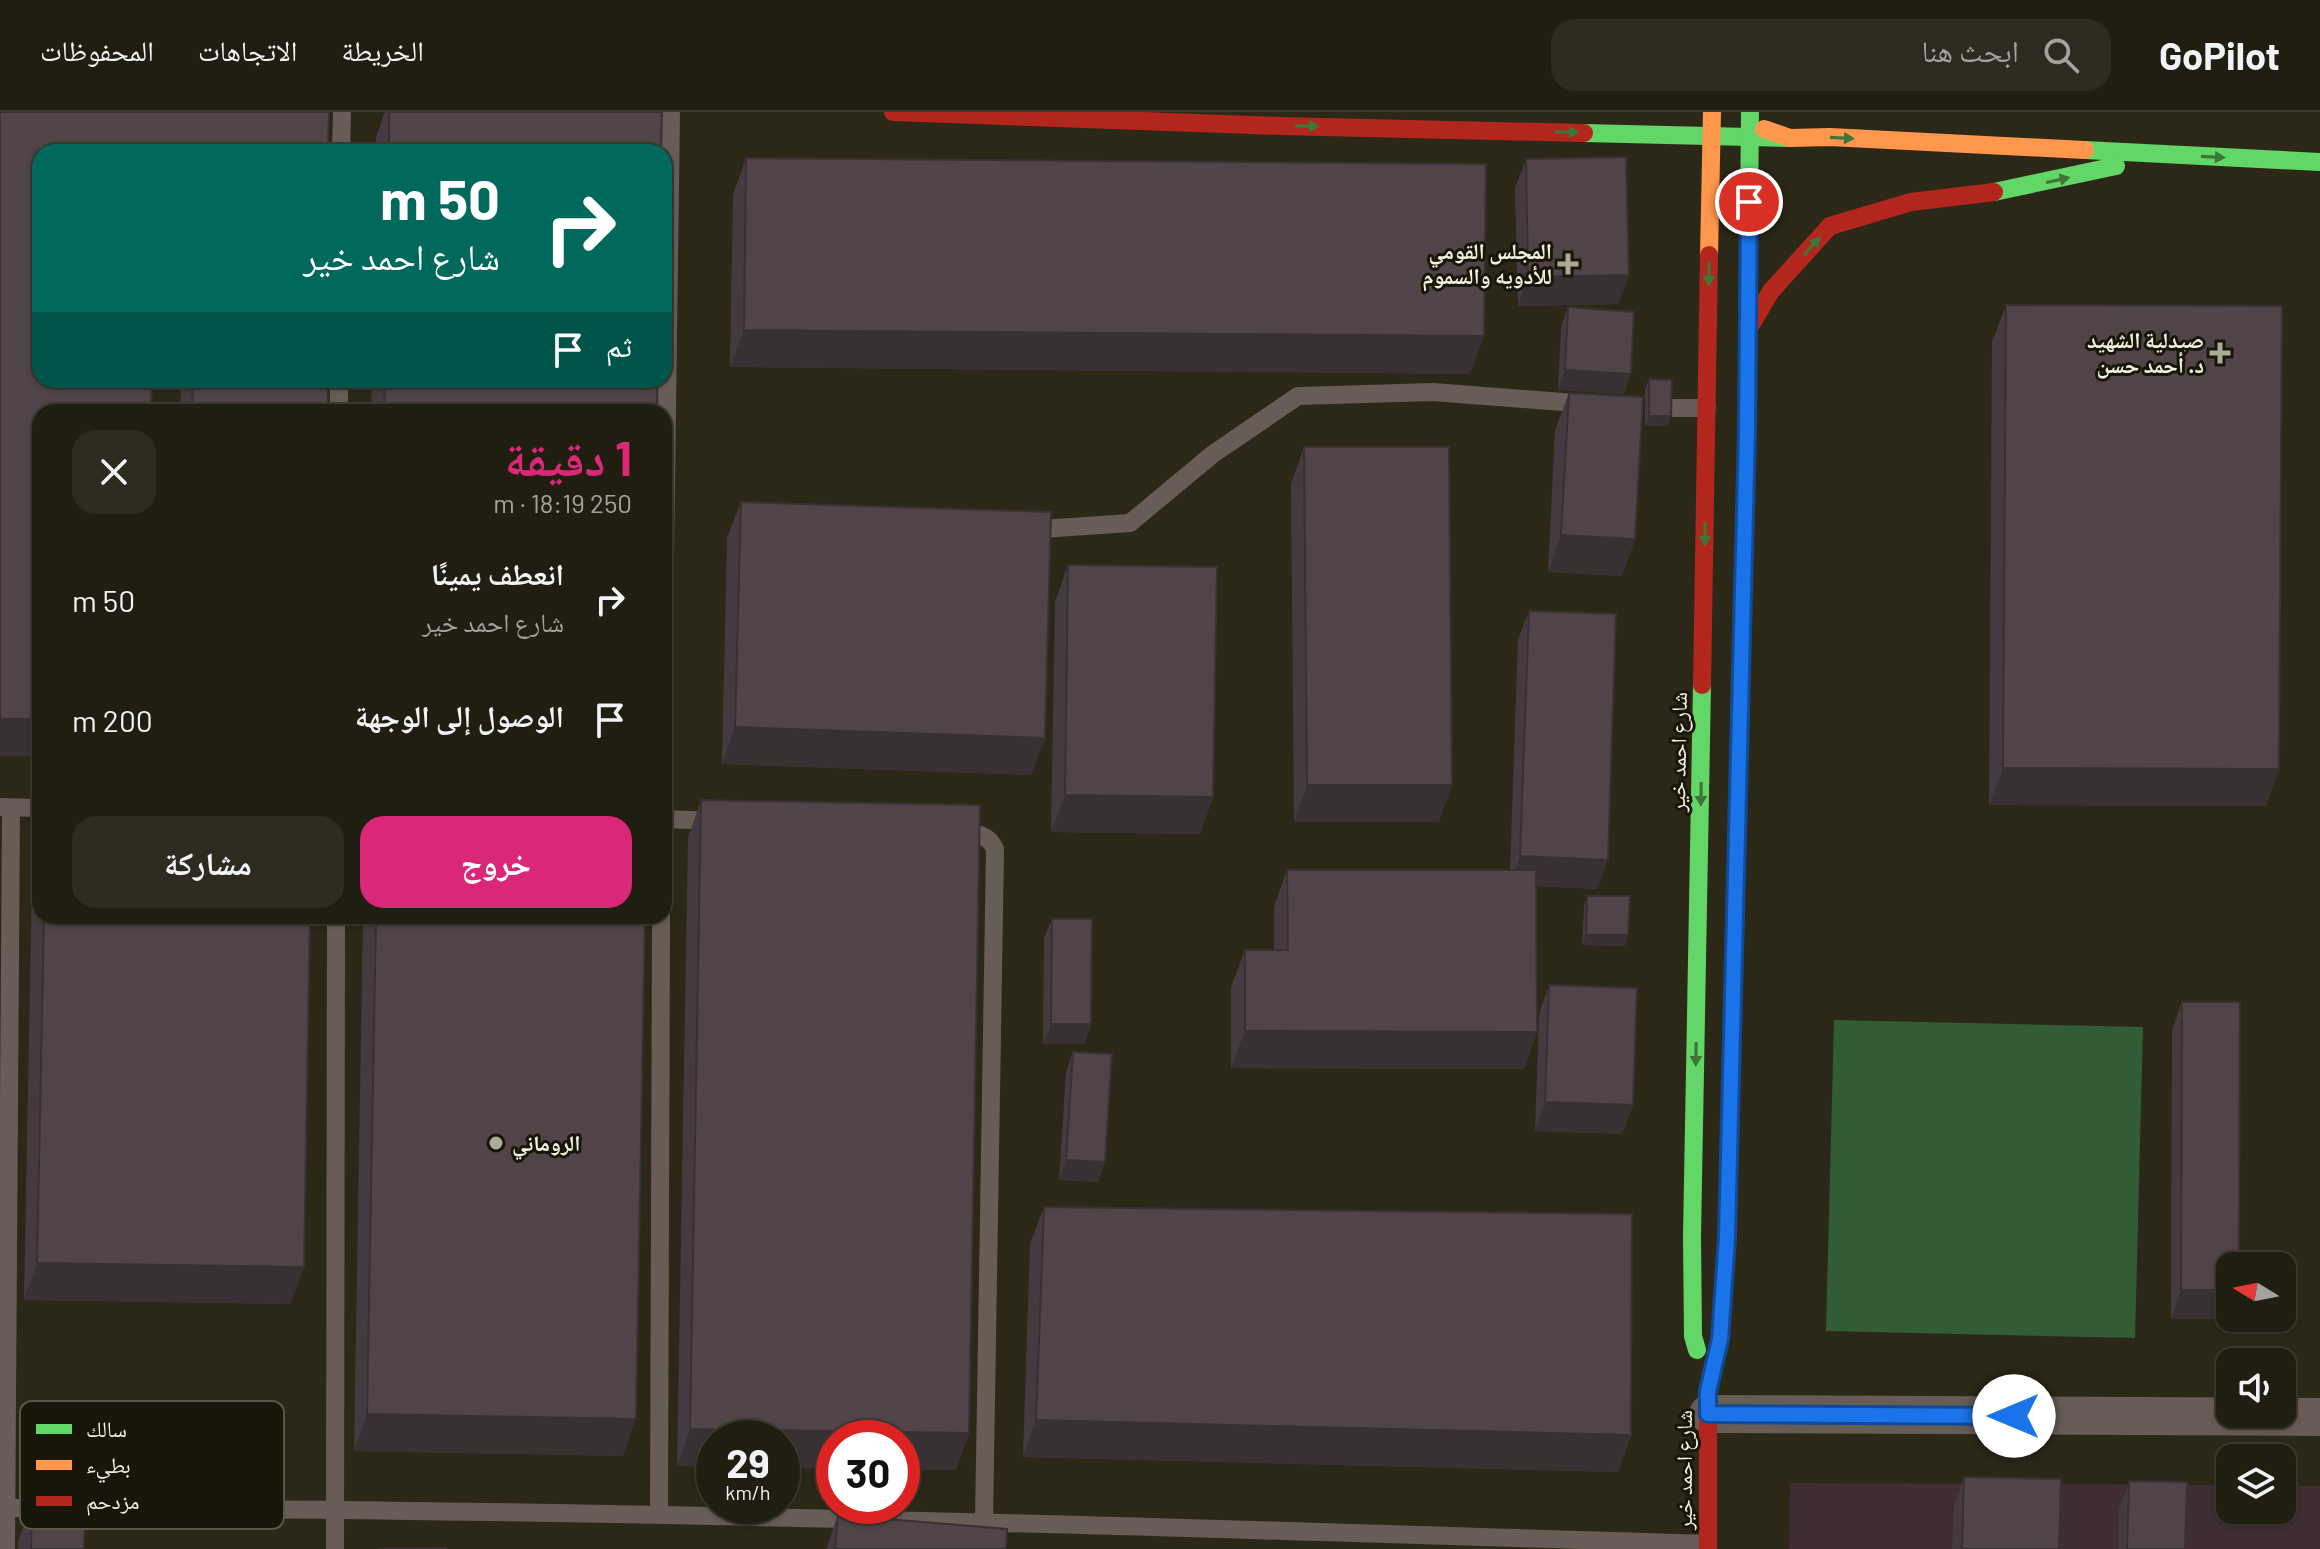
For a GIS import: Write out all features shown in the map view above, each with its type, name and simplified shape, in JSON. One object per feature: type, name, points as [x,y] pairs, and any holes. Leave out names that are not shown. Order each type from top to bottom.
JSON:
[{"type":"main road","points":[[893,112],[1266,125],[1711,135],[1750,124]]},
{"type":"main road","points":[[1712,112],[1790,138],[1830,137],[2320,162]]},
{"type":"main road","name":"شارع احمد خير","points":[[1708,1403],[1693,1336],[1692,1264],[1712,112]]},
{"type":"main road","name":"شارع احمد خير","points":[[1708,1547],[1708,1403],[1720,1339],[1727,1237],[1750,124]]},
{"type":"main road","points":[[1748,330],[1771,291],[1830,226],[1911,202],[1985,194],[2065,179],[2158,155]]},
{"type":"street","points":[[1708,1403],[2320,1417]]},
{"type":"lane","points":[[341,144],[342,112]]},
{"type":"lane","points":[[671,112],[671,144]]},
{"type":"lane","points":[[1003,531],[1130,523],[1213,454],[1298,396],[1433,392],[1600,404]]},
{"type":"lane","points":[[1668,408],[1707,408]]},
{"type":"lane","points":[[6,1549],[3,1508],[6,808],[32,808]]},
{"type":"lane","points":[[672,819],[742,823]]},
{"type":"lane","points":[[947,831],[978,833],[992,841],[995,849],[984,1521]]},
{"type":"lane","points":[[335,1549],[336,924]]},
{"type":"lane","points":[[659,1514],[661,924]]},
{"type":"lane","points":[[284,1510],[984,1521],[1708,1547]]},
{"type":"shaded area","points":[[1790,1483],[2216,1485],[2216,1524],[2296,1524],[2296,1486],[2320,1486],[2320,1549],[1789,1549]]},
{"type":"green space","points":[[1834,1020],[2143,1027],[2135,1338],[1826,1331]]},
{"type":"building","points":[[0,112],[329,112],[328,144],[32,144],[32,388],[152,388],[151,404],[32,404],[32,719],[0,719]]},
{"type":"building","points":[[389,112],[662,112],[661,144],[389,144]]},
{"type":"building","points":[[1626,157],[1629,275],[1528,277],[1526,159]]},
{"type":"building","points":[[746,158],[1486,164],[1484,336],[744,330]]},
{"type":"building","points":[[2006,305],[2282,306],[2279,769],[2003,768]]},
{"type":"building","points":[[1568,307],[1634,312],[1631,374],[1565,370]]},
{"type":"building","points":[[1649,379],[1672,380],[1671,416],[1649,416]]},
{"type":"building","points":[[193,388],[328,388],[328,404],[192,404]]},
{"type":"building","points":[[385,388],[657,388],[657,404],[384,404]]},
{"type":"building","points":[[1569,393],[1643,397],[1635,539],[1561,535]]},
{"type":"building","points":[[1304,447],[1449,447],[1452,785],[1307,785]]},
{"type":"building","points":[[741,502],[1051,512],[1045,738],[735,727]]},
{"type":"building","points":[[1068,565],[1217,567],[1213,797],[1065,795]]},
{"type":"building","points":[[1529,611],[1616,614],[1608,860],[1520,856]]},
{"type":"building","points":[[701,800],[980,805],[969,1433],[920,1432],[920,1420],[816,1420],[816,1431],[800,1431],[800,1420],[696,1420],[696,1429],[690,1429]]},
{"type":"building","points":[[1287,870],[1536,870],[1537,1032],[1245,1031],[1245,950],[1288,950]]},
{"type":"building","points":[[1587,896],[1630,896],[1628,935],[1586,935]]},
{"type":"building","points":[[1052,919],[1092,919],[1091,1024],[1051,1024]]},
{"type":"building","points":[[44,924],[310,924],[304,1267],[37,1263]]},
{"type":"building","points":[[376,924],[645,924],[636,1419],[367,1414]]},
{"type":"building","points":[[1549,985],[1637,988],[1633,1105],[1545,1102]]},
{"type":"building","points":[[2182,1002],[2240,1002],[2239,1252],[2216,1252],[2216,1290],[2181,1290]]},
{"type":"building","points":[[1073,1052],[1112,1054],[1105,1162],[1066,1160]]},
{"type":"building","points":[[1044,1207],[1632,1214],[1631,1435],[1036,1420]]},
{"type":"building","points":[[1964,1477],[2061,1479],[2059,1549],[1962,1549]]},
{"type":"building","points":[[2129,1481],[2187,1482],[2185,1549],[2127,1549]]},
{"type":"building","points":[[920,1522],[1007,1529],[1006,1549],[835,1549],[837,1524]]},
{"type":"building","points":[[31,1529],[84,1529],[84,1549],[31,1549]]},
{"type":"traffic: fast","points":[[1747,423],[1750,112]]},
{"type":"traffic: fast","points":[[1584,133],[1790,138]]},
{"type":"traffic: fast","points":[[2085,150],[2320,162]]},
{"type":"traffic: fast","points":[[1994,192],[2116,166]]},
{"type":"traffic: fast","points":[[1697,1350],[1693,1336],[1692,1236],[1702,685]]},
{"type":"traffic: slow","points":[[1709,255],[1712,112]]},
{"type":"traffic: slow","points":[[1764,129],[1790,138],[1830,137],[2085,150]]},
{"type":"traffic: slow","points":[[1730,1116],[1747,423]]},
{"type":"traffic: jam","points":[[893,112],[1584,133]]},
{"type":"traffic: jam","points":[[1748,330],[1771,291],[1830,226],[1911,202],[1994,192]]},
{"type":"traffic: jam","points":[[1702,685],[1709,255]]},
{"type":"traffic: jam","points":[[1708,1549],[1708,1391],[1720,1339],[1727,1237],[1730,1116]]},
{"type":"place","name":"المجلس القومي للأدويه والسموم","points":[[1568,264]]},
{"type":"place","name":"صيدلية الشهيد د. أحمد حسن","points":[[2220,353]]},
{"type":"place","name":"الروماني","points":[[496,1143]]},
{"type":"route","points":[[1749,202],[1747,430],[1727,1237],[1720,1339],[1708,1391],[1708,1414],[2014,1416]]}]
